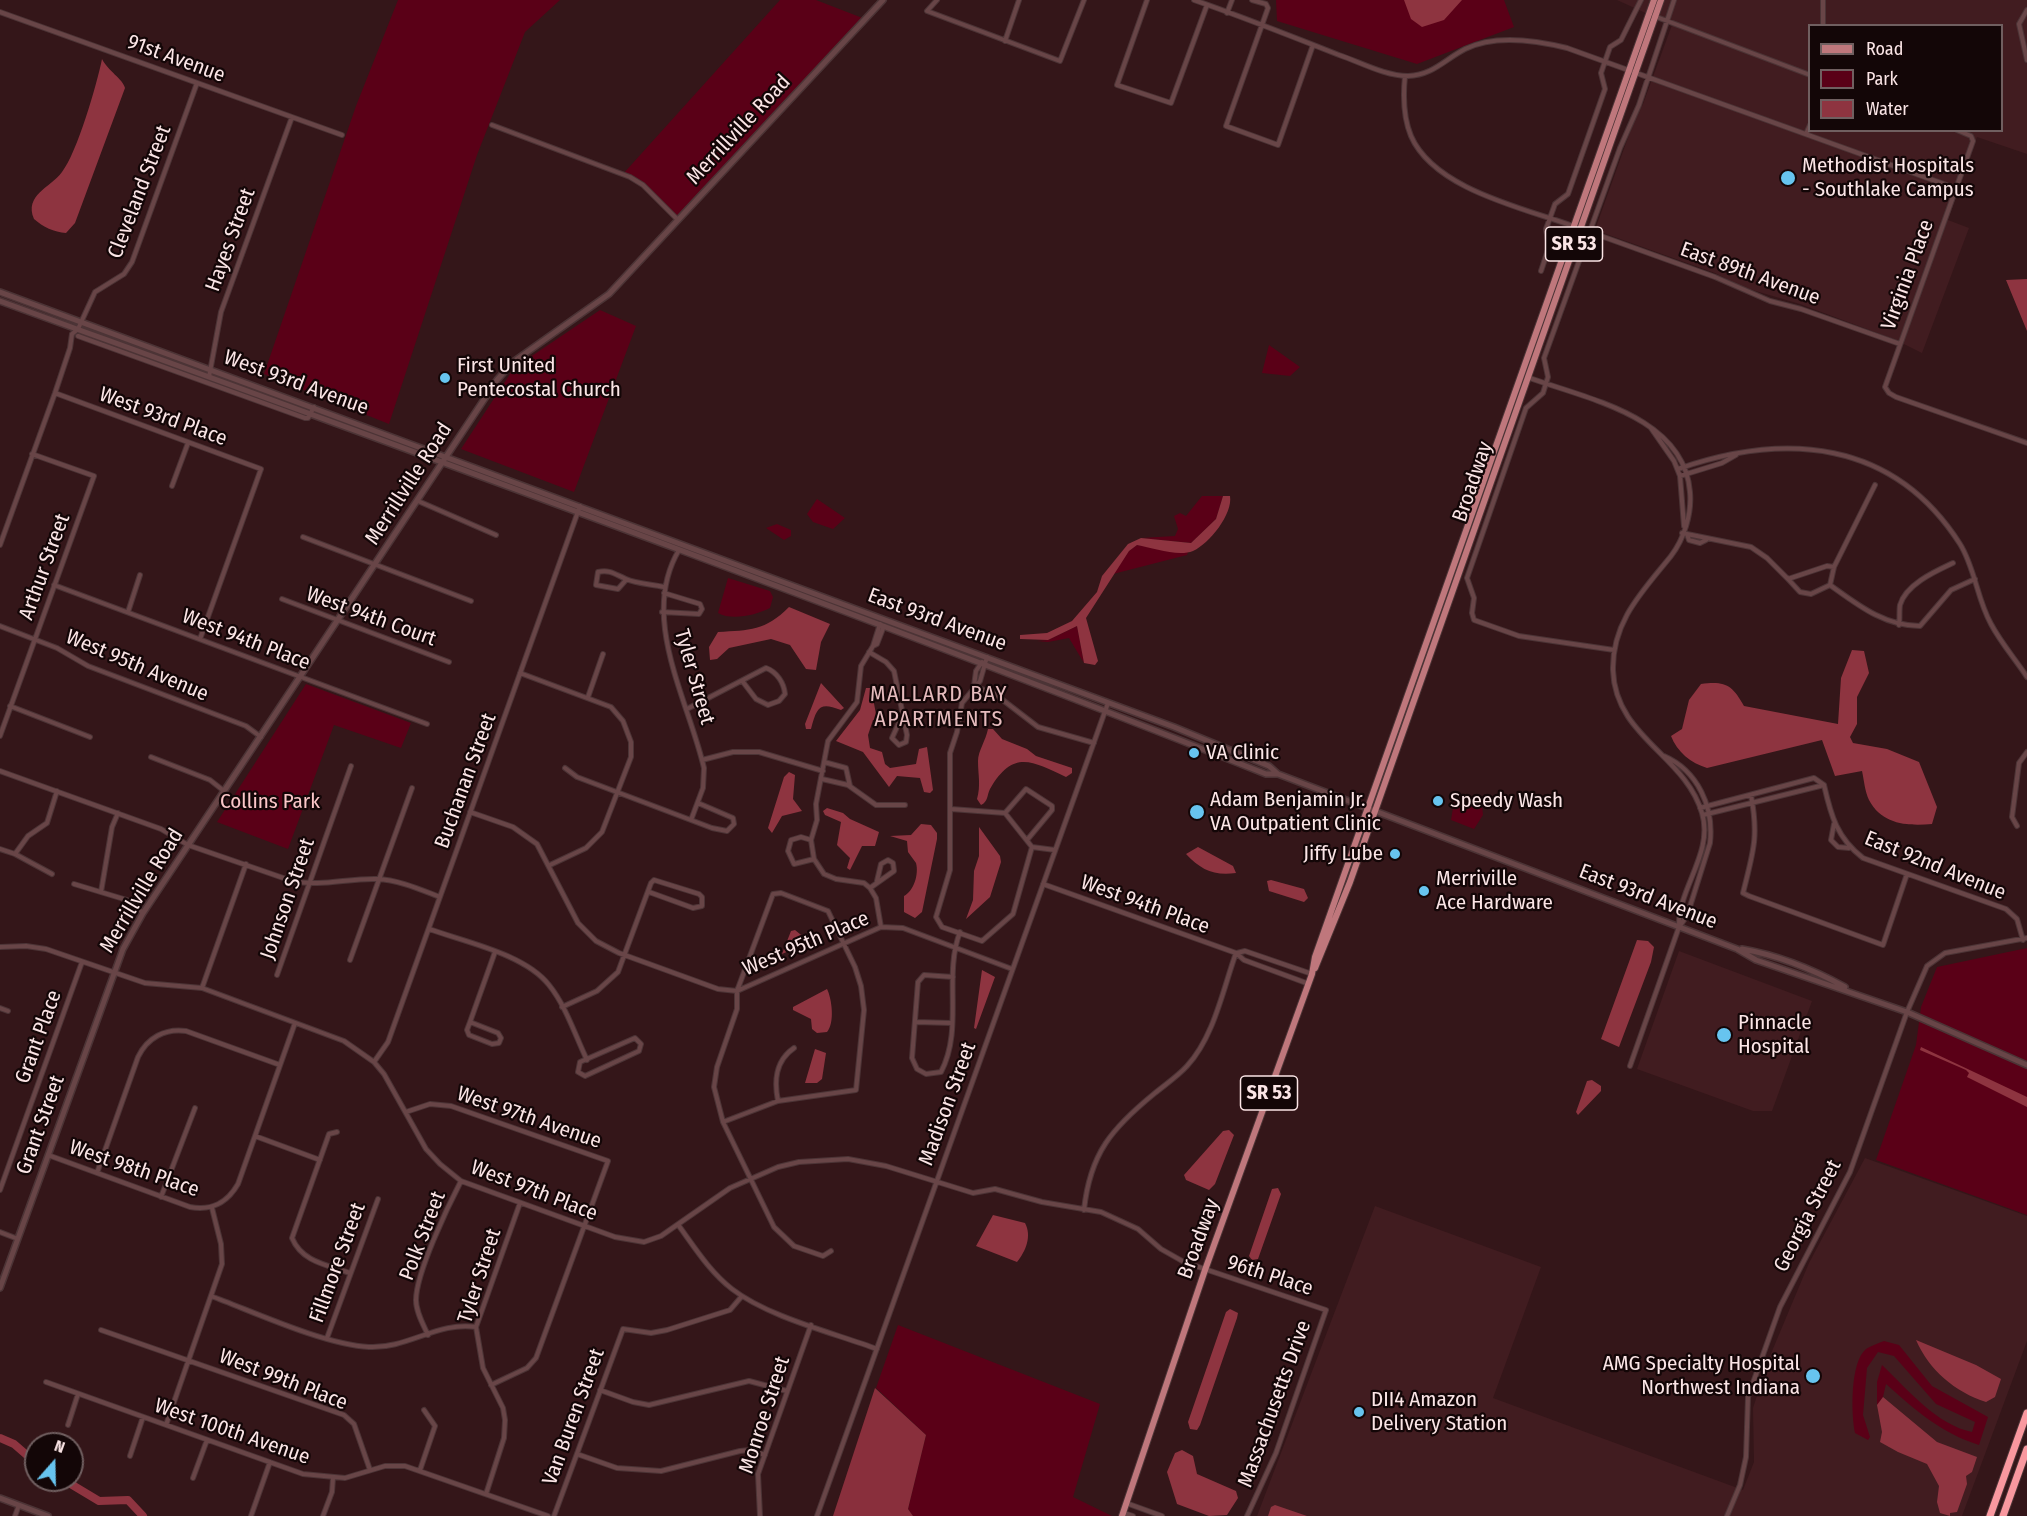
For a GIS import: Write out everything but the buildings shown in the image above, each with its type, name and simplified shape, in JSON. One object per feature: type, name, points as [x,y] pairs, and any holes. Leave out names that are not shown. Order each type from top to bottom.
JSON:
[{"type":"highway","points":[[1990,1516],[2027,1413]]},
{"type":"highway","points":[[2002,1516],[2027,1449]]},
{"type":"main road","name":"Broadway","points":[[1122,1514],[1206,1270],[1309,984],[1315,957],[1366,806],[1524,376],[1573,226],[1661,0]]},
{"type":"main road","name":"Broadway","points":[[1312,974],[1320,960],[1375,809],[1632,71],[1653,2]]},
{"type":"street","name":"Merrillville Road","points":[[113,973],[143,913],[505,370],[609,294],[883,0]]},
{"type":"street","points":[[937,0],[927,11],[1060,61],[1084,0]]},
{"type":"street","points":[[1005,41],[1019,0]]},
{"type":"street","points":[[1147,0],[1118,85],[1171,103],[1207,5]]},
{"type":"street","points":[[1194,0],[1391,74],[1405,76],[1429,72],[1464,50],[1480,43],[1498,40],[1551,44],[1605,61],[1955,188]]},
{"type":"street","points":[[1227,13],[1232,0]]},
{"type":"street","points":[[1252,0],[1266,4],[1268,8],[1226,126],[1278,145],[1313,45]]},
{"type":"street","points":[[1541,271],[1549,247],[1546,229],[1555,204],[1568,194],[1605,89],[1601,76],[1610,47],[1621,40],[1641,0]]},
{"type":"street","points":[[1614,650],[1519,636],[1472,617],[1475,604],[1467,578],[1526,408],[1541,396],[1546,384],[1548,371],[1544,358],[1649,77],[1674,0]]},
{"type":"street","points":[[1823,24],[1824,0]]},
{"type":"street","points":[[1653,2],[1655,18],[1808,75]]},
{"type":"street","points":[[2027,10],[2019,24],[2027,60]]},
{"type":"street","name":"91st Avenue","points":[[0,12],[342,135]]},
{"type":"street","points":[[1405,76],[1406,123],[1412,138],[1426,158],[1452,178],[1483,194],[1573,226]]},
{"type":"street","name":"Cleveland Street","points":[[70,348],[78,336],[81,321],[95,292],[124,274],[132,262],[197,83]]},
{"type":"street","name":"Hayes Street","points":[[209,377],[221,312],[292,117]]},
{"type":"street","points":[[492,125],[630,177],[643,185],[677,219]]},
{"type":"street","points":[[1806,134],[1808,128]]},
{"type":"street","name":"Virginia Place","points":[[1962,132],[1971,136],[1973,141],[1886,381],[1886,391],[2027,443]]},
{"type":"street","name":"East 89th Avenue","points":[[1590,232],[1708,274],[1762,298],[1801,309],[1900,344]]},
{"type":"street","name":"West 93rd Avenue","points":[[0,292],[447,456],[579,509]]},
{"type":"street","name":"West 93rd Avenue","points":[[0,301],[443,463],[579,509]]},
{"type":"street","name":"Cleveland Street","points":[[0,545],[55,393],[70,348],[72,334],[78,329]]},
{"type":"street","points":[[78,336],[305,418],[314,407]]},
{"type":"street","points":[[1524,376],[1631,416],[1668,439],[1688,474],[1691,510],[1684,526]]},
{"type":"street","name":"West 93rd Place","points":[[55,393],[261,469],[200,639]]},
{"type":"street","points":[[1651,428],[1680,476],[1685,534],[1673,554],[1629,608],[1621,624],[1614,650],[1615,683],[1623,708],[1640,734],[1664,756],[1690,788],[1703,815],[1701,852],[1679,914],[1679,927]]},
{"type":"street","points":[[172,486],[188,443]]},
{"type":"street","points":[[1678,470],[1719,455],[1764,448],[1795,447],[1844,454],[1867,462],[1908,487],[1932,507],[1961,546],[1991,625],[2027,677]]},
{"type":"street","name":"Arthur Street","points":[[0,736],[94,476],[32,454]]},
{"type":"street","points":[[1680,476],[1722,463],[1737,454]]},
{"type":"street","points":[[1830,585],[1834,567],[1875,485]]},
{"type":"street","points":[[418,501],[496,535]]},
{"type":"street","name":"East 93rd Avenue","points":[[579,509],[683,543],[987,656],[1269,766],[1278,774]]},
{"type":"street","name":"East 93rd Avenue","points":[[579,509],[679,550],[1106,710],[1266,774],[1278,774],[1375,809],[1737,949],[1766,963],[1907,1012],[2027,1065]]},
{"type":"street","name":"Buchanan Street","points":[[374,1062],[388,1042],[579,509]]},
{"type":"street","points":[[1685,534],[1735,542],[1751,548],[1767,558],[1800,592],[1811,594],[1830,585]]},
{"type":"street","points":[[303,537],[471,601]]},
{"type":"street","name":"Tyler Street","points":[[683,543],[664,587],[662,612],[702,760],[704,778],[691,820]]},
{"type":"street","points":[[1899,625],[1900,603],[1912,588],[1931,573],[1953,563]]},
{"type":"street","points":[[1788,579],[1827,566],[1834,567]]},
{"type":"street","points":[[626,580],[618,589],[596,585],[598,572],[602,571],[618,573],[626,580],[664,587]]},
{"type":"street","points":[[128,612],[140,575]]},
{"type":"street","points":[[1830,585],[1881,619],[1899,625],[1920,626],[1951,590],[1961,583],[1975,579]]},
{"type":"street","name":"West 94th Place","points":[[54,585],[426,724]]},
{"type":"street","points":[[662,612],[699,614],[702,609],[700,604],[663,593]]},
{"type":"street","name":"West 94th Court","points":[[282,599],[449,662]]},
{"type":"street","points":[[881,927],[876,898],[870,888],[864,883],[836,879],[824,874],[814,859],[811,840],[828,741],[857,702],[861,666],[873,646],[884,619]]},
{"type":"street","name":"West 95th Avenue","points":[[0,626],[34,639],[88,666],[246,726],[261,737]]},
{"type":"street","points":[[869,652],[886,662],[894,671],[903,714],[907,738],[905,743],[899,745],[892,738],[903,714]]},
{"type":"street","points":[[588,697],[603,654]]},
{"type":"street","points":[[987,656],[974,686],[962,703],[957,732],[950,753],[950,870],[936,917],[942,927],[982,941],[1013,914],[1032,847]]},
{"type":"street","points":[[974,686],[980,681],[984,664]]},
{"type":"street","points":[[687,709],[743,682],[766,668],[773,670],[785,694],[778,701],[768,705],[756,699],[743,682]]},
{"type":"street","points":[[520,673],[588,697],[610,708],[623,721],[631,742],[631,757],[606,823],[595,841],[550,865]]},
{"type":"street","points":[[974,686],[995,694],[1038,727],[1094,743]]},
{"type":"street","name":"Madison Street","points":[[817,1516],[1108,702]]},
{"type":"street","points":[[10,706],[90,736]]},
{"type":"street","points":[[702,760],[734,752],[759,752],[823,771]]},
{"type":"street","points":[[2017,826],[2012,817],[2019,763],[2027,752]]},
{"type":"street","points":[[1630,1066],[1679,927],[1687,916],[1708,855],[1711,832],[1704,797],[1688,772],[1677,762],[1664,756]]},
{"type":"street","points":[[151,758],[210,780],[224,791]]},
{"type":"street","points":[[824,762],[846,768],[850,786]]},
{"type":"street","name":"Johnson Street","points":[[277,975],[351,766]]},
{"type":"street","points":[[566,768],[577,777],[691,820],[723,831],[731,830],[734,825],[733,818],[698,803]]},
{"type":"street","points":[[0,771],[161,829],[188,845],[308,884],[378,879],[400,882],[440,897]]},
{"type":"street","points":[[1700,808],[1814,778],[1824,785]]},
{"type":"street","points":[[822,779],[850,786],[876,805],[905,806]]},
{"type":"street","points":[[1703,815],[1824,785]]},
{"type":"street","name":"East 92nd Avenue","points":[[1824,785],[1834,824],[1850,848],[1863,858],[2006,909],[2016,919],[2025,939]]},
{"type":"street","points":[[350,960],[412,788]]},
{"type":"street","points":[[1005,813],[1026,789],[1052,806],[1052,810],[1027,840]]},
{"type":"street","points":[[15,854],[28,836],[47,823],[57,791]]},
{"type":"street","points":[[1751,795],[1755,847],[1743,893],[1883,945],[1907,874]]},
{"type":"street","points":[[951,809],[966,812],[1005,813],[1032,847],[1055,850]]},
{"type":"street","name":"West 95th Place","points":[[470,812],[521,831],[537,844],[550,865],[578,923],[596,941],[625,956],[718,989],[737,991],[842,942],[881,927],[903,928],[954,948]]},
{"type":"street","points":[[101,892],[112,827],[118,813]]},
{"type":"street","points":[[1834,824],[1831,840],[1838,847],[1850,848]]},
{"type":"street","points":[[811,840],[795,837],[791,840],[789,851],[794,864],[814,859]]},
{"type":"street","points":[[0,849],[15,854],[52,874]]},
{"type":"street","points":[[870,888],[894,871],[893,863],[888,860],[880,864],[877,881]]},
{"type":"street","points":[[202,988],[246,864]]},
{"type":"street","points":[[562,1007],[606,985],[618,972],[651,883],[659,880],[699,894],[702,906],[693,908],[649,892]]},
{"type":"street","points":[[74,884],[127,900],[143,913]]},
{"type":"street","name":"West 94th Place","points":[[1043,885],[1236,953],[1244,960],[1309,984]]},
{"type":"street","points":[[723,1122],[778,1101],[856,1090],[864,1010],[858,976],[828,912],[781,892],[773,894],[737,991],[736,1009],[715,1077],[718,1108],[723,1122],[750,1178],[781,1237],[794,1246],[823,1256],[831,1251]]},
{"type":"street","points":[[429,929],[495,952],[536,971],[551,987],[586,1060]]},
{"type":"street","points":[[953,976],[924,975],[918,982],[912,1058],[916,1069],[926,1074],[941,1072],[946,1062],[952,1023],[954,948],[960,932]]},
{"type":"street","name":"Georgia Street","points":[[1727,1516],[1740,1485],[1746,1457],[1748,1397],[1780,1307],[1850,1172],[1907,1012],[1927,966],[1938,957],[2025,939]]},
{"type":"street","name":"West 97th Place","points":[[0,947],[38,948],[145,983],[202,988],[344,1041],[374,1062],[394,1088],[426,1149],[461,1181],[615,1238],[644,1242],[661,1236],[712,1200],[750,1178],[799,1162],[848,1159],[886,1166],[936,1183]]},
{"type":"street","points":[[954,948],[1012,969]]},
{"type":"street","name":"West 94th Place","points":[[1236,953],[1245,951],[1312,974]]},
{"type":"street","points":[[470,1022],[498,1033],[501,1038],[499,1043],[492,1044],[469,1035],[467,1030],[495,952]]},
{"type":"street","points":[[1084,1210],[1087,1184],[1100,1149],[1120,1123],[1187,1067],[1207,1034],[1236,953]]},
{"type":"street","name":"Grant Place","points":[[0,1190],[82,962]]},
{"type":"street","name":"Grant Street","points":[[0,1288],[113,973]]},
{"type":"street","points":[[0,1008],[8,1011]]},
{"type":"street","points":[[916,1022],[952,1023]]},
{"type":"street","points":[[166,1425],[222,1264],[221,1244],[212,1208],[233,1192],[295,1023]]},
{"type":"street","points":[[97,1173],[138,1057],[149,1041],[160,1034],[169,1031],[186,1031],[280,1065]]},
{"type":"street","points":[[632,1039],[641,1044],[639,1051],[585,1076],[578,1072],[578,1065],[586,1060],[632,1039]]},
{"type":"street","points":[[778,1101],[774,1082],[784,1054],[794,1048]]},
{"type":"street","name":"West 97th Avenue","points":[[406,1112],[430,1104],[451,1106],[608,1161],[584,1226]]},
{"type":"street","points":[[161,1197],[195,1108]]},
{"type":"street","points":[[337,1132],[329,1134],[292,1238],[298,1251],[308,1258],[350,1273]]},
{"type":"street","points":[[255,1136],[320,1161]]},
{"type":"street","name":"West 98th Place","points":[[48,1155],[190,1208],[212,1208]]},
{"type":"street","name":"Polk Street","points":[[428,1335],[418,1313],[416,1299],[420,1280],[445,1212],[461,1181]]},
{"type":"street","name":"96th Place","points":[[936,1183],[973,1193],[995,1189],[1121,1219],[1138,1229],[1161,1249],[1184,1262],[1326,1310]]},
{"type":"street","name":"Fillmore Street","points":[[327,1338],[378,1199]]},
{"type":"street","name":"Tyler Street","points":[[486,1494],[504,1438],[503,1408],[480,1356],[476,1328],[520,1203]]},
{"type":"street","points":[[491,1385],[527,1368],[536,1358],[584,1226]]},
{"type":"street","points":[[678,1226],[711,1270],[742,1296],[764,1308],[877,1348]]},
{"type":"street","points":[[0,1232],[18,1239]]},
{"type":"street","points":[[211,1296],[327,1338],[369,1347],[389,1346],[457,1325],[476,1328]]},
{"type":"street","name":"Van Buren Street","points":[[554,1516],[623,1329],[651,1333],[667,1330],[730,1310],[742,1296]]},
{"type":"street","name":"Massachusetts Drive","points":[[1252,1509],[1276,1453],[1326,1310]]},
{"type":"street","name":"Monroe Street","points":[[760,1516],[758,1474],[811,1325]]},
{"type":"street","name":"West 99th Place","points":[[101,1330],[344,1415],[354,1424],[370,1471]]},
{"type":"street","points":[[600,1390],[633,1402],[649,1405],[749,1381],[787,1391]]},
{"type":"street","name":"West 100th Avenue","points":[[46,1382],[310,1476],[333,1478],[395,1465],[420,1470],[548,1516]]},
{"type":"street","points":[[68,1425],[78,1394]]},
{"type":"street","points":[[420,1470],[435,1426],[424,1410]]},
{"type":"street","points":[[130,1456],[143,1417]]},
{"type":"street","points":[[193,1478],[207,1440]]},
{"type":"street","points":[[578,1454],[617,1468],[661,1471],[740,1451],[750,1450],[765,1455]]},
{"type":"street","points":[[251,1516],[270,1462]]},
{"type":"street","points":[[323,1516],[332,1492],[333,1478]]},
{"type":"street","points":[[0,1498],[46,1516]]},
{"type":"street","points":[[1126,1503],[1162,1516]]},
{"type":"street","points":[[15,1516],[19,1505]]},
{"type":"street","points":[[1247,1516],[1252,1509]]},
{"type":"street","points":[[1251,1516],[1252,1509]]},
{"type":"street","points":[[1122,1514],[1133,1516]]},
{"type":"shaded area","name":"Methodist Hospitals - Southlake Campus","points":[[1617,0],[2027,0],[2027,154],[1977,137],[1948,220],[1969,228],[1922,353],[1896,340],[1800,304],[1742,287],[1715,273],[1595,230],[1635,118],[1643,104],[1672,25]]},
{"type":"shaded area","name":"Pinnacle Hospital","points":[[1679,951],[1812,1001],[1772,1111],[1753,1111],[1637,1069]]},
{"type":"shaded area","points":[[1865,1158],[2027,1216],[2027,1341],[1962,1516],[1257,1516],[1375,1206],[1541,1267],[1493,1398],[1743,1490],[1754,1462],[1753,1408],[1770,1356],[1809,1263]]},
{"type":"shaded area","points":[[875,1388],[926,1435],[908,1509],[913,1516],[833,1516]]},
{"type":"green space","points":[[398,0],[560,0],[525,32],[477,155],[389,424],[264,374],[356,106]]},
{"type":"green space","points":[[780,0],[816,0],[865,19],[677,219],[643,185],[623,174]]},
{"type":"green space","points":[[1276,0],[1504,0],[1514,27],[1417,64],[1277,21]]},
{"type":"green space","points":[[600,310],[636,326],[574,492],[461,449],[514,368]]},
{"type":"green space","points":[[1269,345],[1300,367],[1290,376],[1262,373]]},
{"type":"green space","points":[[1202,496],[1223,496],[1216,519],[1191,543],[1141,538],[1175,536],[1178,529],[1174,516],[1180,513],[1186,516]]},
{"type":"green space","points":[[817,499],[845,518],[833,529],[813,522],[807,514]]},
{"type":"green space","points":[[777,524],[791,530],[791,536],[784,540],[766,528]]},
{"type":"green space","points":[[1137,545],[1188,552],[1187,555],[1113,574],[1129,551]]},
{"type":"green space","points":[[728,578],[770,591],[773,597],[770,608],[744,616],[730,617],[718,613]]},
{"type":"green space","points":[[1077,626],[1084,663],[1069,638],[1048,642],[1037,641],[1048,640]]},
{"type":"green space","name":"Collins Park","points":[[306,684],[411,723],[401,748],[334,725],[288,849],[217,822]]},
{"type":"green space","points":[[1471,799],[1482,806],[1483,815],[1474,829],[1451,820],[1454,802]]},
{"type":"green space","points":[[2027,948],[2027,1215],[1876,1160],[1916,1045],[1921,1007],[1937,967]]},
{"type":"green space","points":[[898,1325],[1100,1404],[1073,1497],[1112,1516],[913,1516],[908,1509],[926,1435],[876,1388]]},
{"type":"green space","points":[[1884,1341],[1899,1345],[1932,1386],[1988,1417],[1979,1445],[1953,1434],[1918,1412],[1886,1384],[1883,1397],[1877,1405],[1877,1382],[1882,1365],[1924,1405],[1947,1422],[1972,1432],[1975,1422],[1936,1404],[1894,1356],[1878,1352],[1867,1368],[1863,1415],[1870,1437],[1868,1440],[1855,1433],[1853,1389],[1857,1365],[1866,1349]]},
{"type":"water","points":[[1404,0],[1462,0],[1444,20],[1422,27],[1411,19]]},
{"type":"water","points":[[102,59],[125,88],[75,223],[66,233],[57,232],[34,219],[32,204],[40,192],[57,178],[68,163],[86,118]]},
{"type":"water","points":[[2027,279],[2027,331],[2006,280]]},
{"type":"water","points":[[1223,496],[1230,496],[1228,511],[1224,519],[1213,535],[1193,551],[1180,553],[1137,545],[1129,551],[1086,618],[1098,661],[1095,665],[1084,663],[1077,626],[1048,640],[1020,639],[1020,635],[1047,633],[1072,621],[1097,592],[1102,576],[1128,544],[1141,538],[1191,543],[1216,519]]},
{"type":"water","points":[[789,607],[830,624],[821,642],[816,670],[806,669],[790,645],[771,639],[729,648],[717,659],[710,660],[709,647],[718,632],[756,628],[772,621]]},
{"type":"water","points":[[1852,650],[1864,651],[1869,673],[1857,697],[1857,724],[1850,737],[1853,743],[1887,749],[1919,762],[1937,807],[1932,824],[1905,824],[1881,815],[1869,800],[1862,771],[1835,776],[1822,740],[1707,768],[1685,756],[1671,736],[1682,729],[1689,700],[1701,684],[1717,683],[1727,686],[1736,693],[1744,706],[1838,724],[1841,678]]},
{"type":"water","points":[[821,683],[844,708],[841,710],[824,706],[820,708],[815,715],[811,729],[806,729],[805,724]]},
{"type":"water","points":[[866,688],[871,688],[876,714],[882,719],[873,720],[868,735],[870,748],[882,752],[885,764],[890,768],[916,764],[919,749],[927,747],[933,790],[930,793],[924,792],[920,778],[897,776],[889,787],[863,752],[836,741],[860,710]]},
{"type":"water","points":[[988,729],[993,729],[1002,739],[1027,749],[1036,756],[1072,768],[1072,773],[1066,777],[1033,763],[1015,763],[998,776],[981,805],[977,799],[978,757]]},
{"type":"water","points":[[789,772],[795,775],[793,799],[802,811],[782,816],[772,833],[768,828],[784,777]]},
{"type":"water","points":[[827,808],[843,813],[850,819],[879,832],[875,846],[862,846],[850,870],[847,868],[850,858],[837,845],[841,822],[825,815],[823,811]]},
{"type":"water","points":[[921,824],[931,825],[937,833],[937,839],[922,912],[915,918],[904,912],[904,896],[908,894],[915,882],[916,863],[908,852],[907,841],[890,836],[911,835]]},
{"type":"water","points":[[979,827],[1000,856],[1001,862],[990,897],[966,919],[973,900],[974,871],[979,856]]},
{"type":"water","points":[[1198,847],[1233,866],[1236,873],[1214,873],[1197,864],[1186,854]]},
{"type":"water","points":[[1271,880],[1304,889],[1308,898],[1304,902],[1269,891],[1267,881]]},
{"type":"water","points":[[795,930],[806,939],[807,943],[782,954],[791,931]]},
{"type":"water","points":[[1637,940],[1648,941],[1654,947],[1651,962],[1619,1047],[1601,1039]]},
{"type":"water","points":[[982,970],[995,977],[976,1029],[974,1028]]},
{"type":"water","points":[[827,989],[832,1017],[830,1028],[827,1032],[817,1033],[812,1029],[811,1019],[793,1010],[793,1007]]},
{"type":"water","points":[[1921,1047],[2027,1097],[2027,1107],[1967,1077],[1969,1073],[1966,1070],[1920,1050]]},
{"type":"water","points":[[815,1049],[826,1053],[822,1079],[817,1083],[805,1083]]},
{"type":"water","points":[[1592,1080],[1601,1086],[1601,1091],[1578,1115],[1576,1112],[1587,1081]]},
{"type":"water","points":[[1229,1130],[1234,1135],[1215,1184],[1209,1190],[1186,1180],[1184,1175],[1223,1131]]},
{"type":"water","points":[[1278,1188],[1281,1194],[1258,1259],[1252,1260],[1249,1256],[1272,1189]]},
{"type":"water","points":[[993,1215],[1025,1223],[1028,1233],[1027,1243],[1017,1262],[976,1246]]},
{"type":"water","points":[[1230,1309],[1238,1313],[1237,1318],[1200,1425],[1197,1430],[1190,1429],[1188,1422],[1226,1312]]},
{"type":"water","points":[[1916,1340],[1976,1365],[2001,1379],[1995,1397],[1986,1402],[1954,1386],[1928,1361]]},
{"type":"water","points":[[1883,1397],[1937,1442],[1977,1457],[1972,1472],[1966,1476],[1967,1484],[1957,1512],[1950,1513],[1950,1516],[1940,1513],[1937,1502],[1939,1486],[1927,1464],[1880,1442],[1882,1432],[1877,1405]]},
{"type":"water","points":[[1182,1450],[1193,1456],[1197,1474],[1236,1491],[1238,1498],[1227,1515],[1209,1516],[1177,1504],[1167,1472],[1175,1453]]},
{"type":"water","points":[[1275,1505],[1307,1516],[1268,1516],[1271,1507]]},
{"type":"waterway","points":[[0,1438],[14,1444],[24,1453]]},
{"type":"waterway","points":[[84,1492],[99,1501],[128,1500],[143,1516]]},
{"type":"place","name":"Methodist Hospitals - Southlake Campus","points":[[1788,178]]},
{"type":"place","name":"First United Pentecostal Church","points":[[445,378]]},
{"type":"place","name":"VA Clinic","points":[[1194,753]]},
{"type":"place","name":"Speedy Wash","points":[[1438,801]]},
{"type":"place","name":"Adam Benjamin Jr. VA Outpatient Clinic","points":[[1197,812]]},
{"type":"place","name":"Jiffy Lube","points":[[1395,854]]},
{"type":"place","name":"Merriville Ace Hardware","points":[[1424,891]]},
{"type":"place","name":"Pinnacle Hospital","points":[[1724,1035]]},
{"type":"place","name":"AMG Specialty Hospital Northwest Indiana","points":[[1813,1376]]},
{"type":"place","name":"DII4 Amazon Delivery Station","points":[[1359,1412]]},
{"type":"district","name":"MALLARD BAY APARTMENTS","points":[[939,708]]}]
